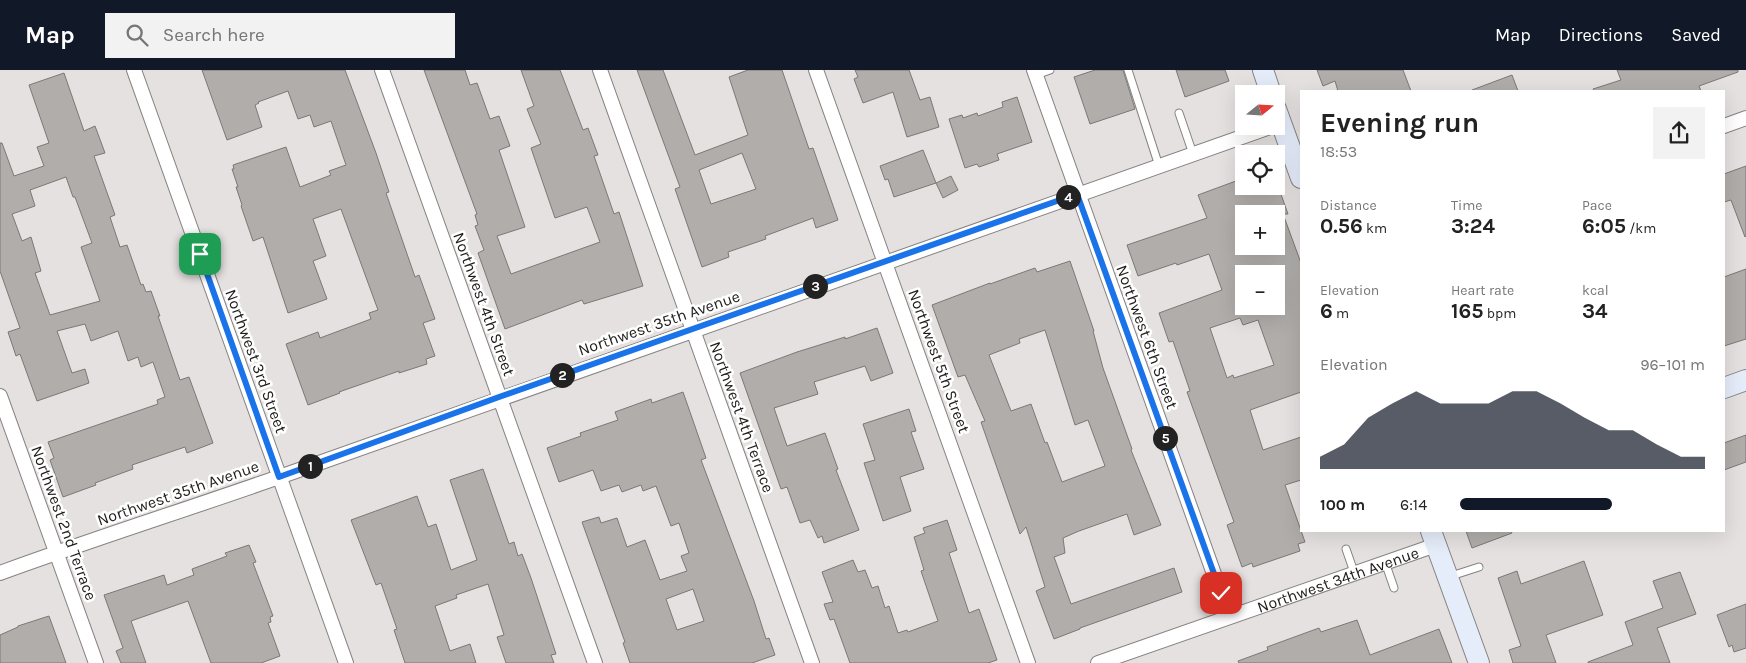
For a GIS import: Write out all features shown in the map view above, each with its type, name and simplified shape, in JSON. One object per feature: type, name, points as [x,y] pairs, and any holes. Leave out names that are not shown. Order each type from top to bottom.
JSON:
[{"type":"main road","points":[[1262,70],[1268,85]]},
{"type":"main road","points":[[1283,135],[1300,176]]},
{"type":"main road","points":[[1725,388],[1746,380]]},
{"type":"main road","points":[[1433,538],[1479,663]]},
{"type":"street","name":"Northwest 3rd Street","points":[[134,70],[346,663]]},
{"type":"street","name":"Northwest 4th Street","points":[[382,70],[595,663]]},
{"type":"street","name":"Northwest 4th Terrace","points":[[600,70],[812,663]]},
{"type":"street","name":"Northwest 5th Street","points":[[816,70],[1028,663]]},
{"type":"street","name":"Northwest 6th Street","points":[[1035,73],[1229,616]]},
{"type":"street","points":[[1725,126],[1746,118]]},
{"type":"street","name":"Northwest 35th Avenue","points":[[0,573],[279,477],[499,397],[1159,166],[1241,135]]},
{"type":"street","name":"Northwest 2nd Terrace","points":[[0,396],[96,663]]},
{"type":"street","name":"Northwest 34th Avenue","points":[[1098,663],[1385,562],[1433,538]]},
{"type":"lane","points":[[1035,73],[1050,70]]},
{"type":"lane","points":[[1128,70],[1159,166]]},
{"type":"lane","points":[[1179,113],[1192,154]]},
{"type":"lane","points":[[1346,549],[1354,572]]},
{"type":"lane","points":[[1385,562],[1394,588]]},
{"type":"lane","points":[[1448,578],[1479,567]]},
{"type":"building","points":[[202,70],[345,70],[376,153],[389,192],[386,193],[415,277],[419,275],[435,319],[423,323],[435,356],[426,359],[427,364],[399,373],[399,371],[308,405],[286,344],[318,332],[320,338],[371,319],[369,313],[378,310],[341,209],[313,219],[326,256],[313,261],[327,299],[288,313],[263,237],[253,241],[241,206],[236,187],[238,187],[232,169],[234,169],[233,165],[286,147],[300,187],[331,175],[329,171],[346,165],[331,121],[314,127],[310,115],[298,119],[288,91],[258,102],[255,105],[262,127],[227,140]]},
{"type":"building","points":[[424,70],[465,70],[470,85],[477,83],[490,119],[499,116],[510,146],[499,150],[525,227],[497,236],[511,274],[600,242],[587,207],[555,218],[531,148],[541,144],[527,109],[534,106],[521,70],[560,70],[583,130],[588,128],[598,155],[594,156],[614,214],[619,212],[643,286],[584,304],[582,300],[505,329],[478,253],[484,250],[475,226],[478,225],[475,215],[477,214]]},
{"type":"building","points":[[637,70],[663,70],[695,155],[748,135],[729,77],[748,70],[782,70],[809,149],[813,148],[838,220],[816,228],[813,218],[765,236],[766,239],[728,252],[729,257],[702,267],[675,189],[680,187]],"holes":[[[742,153],[756,189],[711,204],[699,170]]]},
{"type":"building","points":[[855,70],[909,70],[920,100],[930,97],[939,127],[907,137],[893,92],[863,103],[854,79],[858,77]]},
{"type":"building","points":[[1095,70],[1123,70],[1135,109],[1090,124],[1074,77]]},
{"type":"building","points":[[1176,70],[1225,70],[1229,81],[1185,97]]},
{"type":"building","points":[[1317,70],[1403,70],[1411,90],[1338,90],[1335,81],[1323,86]]},
{"type":"building","points":[[1617,70],[1738,70],[1738,72],[1699,86],[1701,90],[1593,89],[1621,80]]},
{"type":"building","points":[[64,73],[84,131],[95,126],[105,153],[94,156],[115,215],[110,217],[120,247],[127,245],[141,285],[143,284],[146,292],[151,291],[180,380],[189,377],[213,443],[187,453],[185,447],[132,465],[133,469],[63,497],[50,460],[54,458],[48,442],[158,404],[157,400],[165,397],[153,362],[141,367],[138,357],[128,361],[118,331],[91,341],[85,324],[57,331],[72,373],[85,369],[89,383],[37,401],[20,354],[16,356],[8,332],[20,328],[0,271],[0,143],[2,143],[14,176],[44,166],[37,147],[49,143],[29,85]],"holes":[[[66,177],[73,197],[75,197],[92,243],[81,247],[100,301],[50,315],[35,273],[41,271],[31,237],[22,241],[12,214],[35,206],[30,190]]]},
{"type":"building","points":[[1512,75],[1518,90],[1472,90]]},
{"type":"building","points":[[1017,97],[1032,142],[997,154],[999,160],[979,167],[977,164],[965,168],[949,119],[962,115],[963,118],[977,113],[978,116],[1003,107],[1002,102]]},
{"type":"building","points":[[923,150],[936,183],[894,197],[888,179],[885,180],[880,166]]},
{"type":"building","points":[[1746,166],[1745,237],[1731,200],[1725,202],[1725,174]]},
{"type":"building","points":[[951,176],[958,190],[943,198],[936,183]]},
{"type":"building","points":[[1235,181],[1235,195],[1281,195],[1285,205],[1235,205],[1235,255],[1285,255],[1285,219],[1300,260],[1300,392],[1250,410],[1263,450],[1300,437],[1300,480],[1285,485],[1305,542],[1298,544],[1300,551],[1253,567],[1252,563],[1242,567],[1227,525],[1234,522],[1187,392],[1190,391],[1173,341],[1169,342],[1159,313],[1222,290],[1209,254],[1138,276],[1127,245],[1207,218],[1198,195]],"holes":[[[1240,318],[1243,325],[1258,320],[1274,365],[1234,378],[1233,375],[1227,378],[1210,328]]]},
{"type":"building","points":[[1070,261],[1131,450],[1161,525],[1134,535],[1127,514],[1063,538],[1065,553],[1054,557],[1071,604],[1174,568],[1182,592],[1054,639],[1036,591],[1045,587],[1026,527],[1020,534],[981,422],[985,421],[965,375],[958,377],[932,305],[1035,268],[1037,272]],"holes":[[[1045,330],[1075,425],[1088,420],[1105,466],[1062,482],[1031,404],[1011,411],[989,355],[1020,343],[1019,339]]]},
{"type":"building","points":[[1746,269],[1746,339],[1725,346],[1725,277]]},
{"type":"building","points":[[877,328],[893,373],[871,381],[865,366],[814,382],[818,394],[774,408],[787,446],[825,433],[838,469],[836,470],[859,530],[824,543],[822,536],[818,538],[810,520],[800,523],[787,487],[781,489],[740,373],[797,352]]},
{"type":"building","points":[[683,392],[706,458],[701,460],[754,601],[766,639],[769,638],[775,655],[752,663],[630,663],[623,643],[625,642],[582,522],[599,517],[601,523],[617,518],[627,547],[645,540],[660,580],[687,571],[681,556],[689,553],[679,523],[671,526],[656,486],[643,491],[641,485],[622,492],[619,485],[601,491],[593,470],[559,482],[547,448],[581,436],[580,433],[618,420],[615,412],[651,399],[652,403]],"holes":[[[693,589],[704,621],[677,630],[666,599]]]},
{"type":"building","points":[[909,409],[916,431],[911,432],[924,469],[900,477],[911,511],[883,521],[864,463],[875,460],[863,424]]},
{"type":"building","points":[[1746,435],[1746,462],[1725,470],[1725,443]]},
{"type":"building","points":[[483,469],[509,544],[514,542],[518,556],[522,554],[531,578],[556,654],[551,655],[554,663],[506,663],[497,637],[504,635],[488,584],[456,595],[457,598],[435,606],[450,651],[470,644],[476,663],[405,663],[394,630],[397,629],[381,583],[376,585],[351,520],[417,496],[428,527],[436,524],[451,570],[477,560],[450,480]]},
{"type":"building","points":[[947,520],[957,550],[949,553],[969,613],[979,609],[997,660],[988,663],[850,663],[834,619],[830,620],[824,604],[833,602],[822,572],[853,560],[858,572],[865,570],[872,588],[878,586],[885,608],[889,606],[898,633],[907,630],[908,632],[938,621],[921,571],[924,570],[914,537],[925,533],[923,528]]},
{"type":"building","points":[[1466,532],[1512,533],[1472,548]]},
{"type":"building","points":[[249,545],[256,562],[253,563],[273,616],[270,617],[271,622],[268,623],[280,656],[261,663],[211,663],[188,601],[131,621],[146,663],[121,663],[116,651],[123,648],[104,595],[164,575],[167,585],[194,575],[192,569],[227,556],[225,553]]},
{"type":"building","points":[[1584,561],[1603,615],[1546,635],[1556,663],[1513,663],[1509,650],[1521,646],[1498,578],[1517,571],[1521,584]]},
{"type":"building","points":[[1680,572],[1696,614],[1657,628],[1670,663],[1588,663],[1633,645],[1625,622],[1663,608],[1653,581]]},
{"type":"building","points":[[1746,604],[1746,648],[1734,652],[1732,645],[1729,647],[1717,615]]},
{"type":"building","points":[[49,616],[66,663],[0,663],[0,635],[18,626]]},
{"type":"building","points":[[1357,620],[1370,655],[1439,629],[1452,663],[1239,663],[1238,661],[1268,650],[1267,647],[1319,628],[1321,632]]},
{"type":"route","points":[[200,254],[279,477],[499,397],[1077,194],[1221,593]]}]
